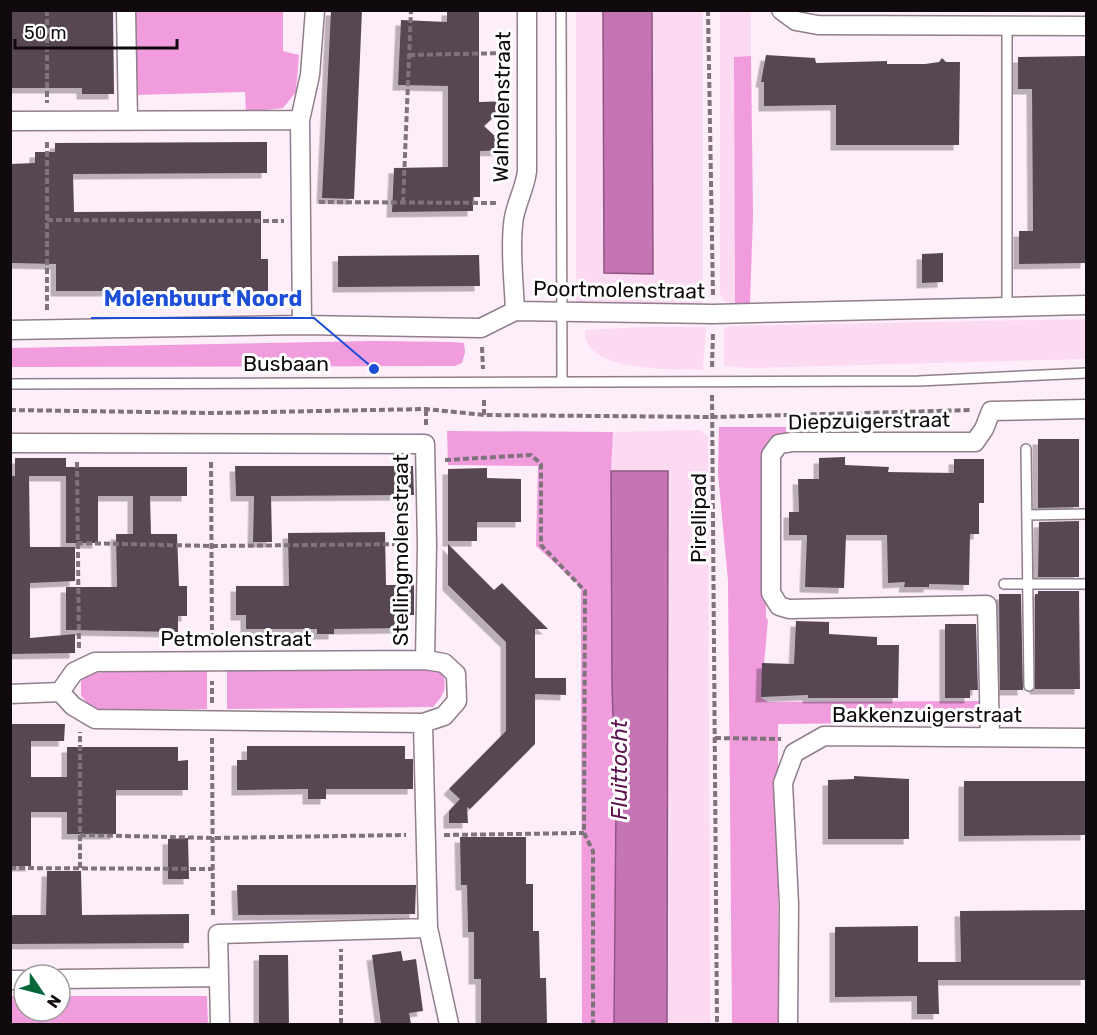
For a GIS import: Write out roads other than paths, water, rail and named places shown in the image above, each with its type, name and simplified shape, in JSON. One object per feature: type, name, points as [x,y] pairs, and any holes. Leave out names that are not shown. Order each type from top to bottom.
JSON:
[{"type":"street","points":[[126,10],[128,121]]},
{"type":"street","points":[[302,325],[300,120],[310,75],[315,10]]},
{"type":"street","name":"Walmolenstraat","points":[[515,311],[512,226],[525,189],[527,171],[527,10]]},
{"type":"street","points":[[781,10],[796,21],[818,25],[1086,26]]},
{"type":"street","points":[[10,121],[300,120]]},
{"type":"street","name":"Poortmolenstraat","points":[[10,330],[302,325],[481,328],[515,311],[713,314],[1007,309],[1086,305]]},
{"type":"street","name":"Diepzuigerstraat","points":[[990,736],[987,605],[789,609],[779,606],[771,593],[771,455],[778,444],[792,442],[975,442],[984,429],[991,411],[1086,409]]},
{"type":"street","name":"Stellingmolenstraat","points":[[10,443],[425,444],[427,461],[425,660],[444,663],[456,674],[457,701],[444,716],[423,723]]},
{"type":"street","name":"Petmolenstraat","points":[[60,692],[74,672],[95,662],[425,660]]},
{"type":"street","points":[[10,694],[60,692],[73,706],[95,719],[212,723],[423,723],[428,928],[449,1024]]},
{"type":"street","name":"Bakkenzuigerstraat","points":[[788,1024],[789,904],[783,783],[794,753],[824,736],[1086,738]]},
{"type":"street","points":[[220,1024],[218,934],[428,928]]},
{"type":"street","points":[[72,980],[219,977]]},
{"type":"lane","points":[[561,10],[562,381]]},
{"type":"lane","points":[[1007,25],[1007,309]]},
{"type":"lane","name":"Busbaan","points":[[10,384],[919,381],[1086,373]]},
{"type":"lane","points":[[1026,449],[1029,686]]},
{"type":"lane","points":[[1027,515],[1086,514]]},
{"type":"lane","points":[[1004,584],[1086,584]]},
{"type":"water","points":[[603,11],[652,11],[653,274],[604,273]]},
{"type":"water","name":"Fluittocht","points":[[611,471],[668,471],[667,1024],[614,1024],[616,808],[612,685]]},
{"type":"place","name":"Molenbuurt Noord","points":[[374,369]]}]
